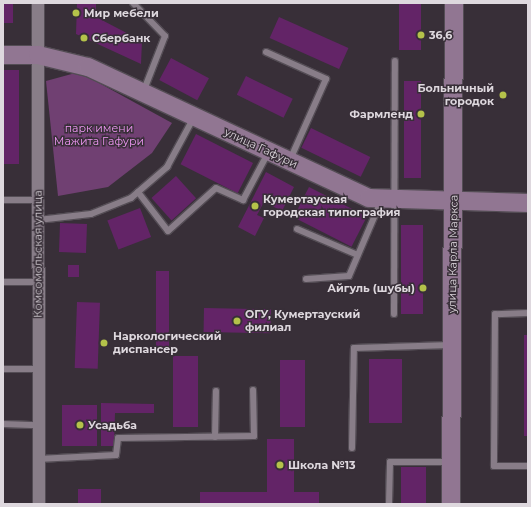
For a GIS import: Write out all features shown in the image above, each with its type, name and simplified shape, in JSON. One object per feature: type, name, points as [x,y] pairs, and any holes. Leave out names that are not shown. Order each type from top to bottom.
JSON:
[{"type":"street","name":"Комсомольская улица","points":[[38,3],[39,504]]},
{"type":"street","name":"улица Карла Маркса","points":[[451,504],[454,3]]},
{"type":"street","name":"улица Гафури","points":[[3,55],[38,55],[88,67],[143,94],[369,198],[454,203],[528,203]]},
{"type":"lane","points":[[135,4],[165,36],[143,94]]},
{"type":"lane","points":[[266,52],[326,79],[290,162]]},
{"type":"lane","points":[[394,314],[389,200],[395,61]]},
{"type":"lane","points":[[38,220],[91,214],[138,192],[167,167],[194,117]]},
{"type":"lane","points":[[138,192],[168,231],[216,188],[242,200],[268,151]]},
{"type":"lane","points":[[3,200],[38,200]]},
{"type":"lane","points":[[306,278],[349,276],[358,255],[389,200]]},
{"type":"lane","points":[[297,229],[358,255]]},
{"type":"lane","points":[[3,282],[38,282]]},
{"type":"lane","points":[[528,313],[495,314],[494,466],[528,466]]},
{"type":"lane","points":[[352,448],[354,348],[452,345]]},
{"type":"lane","points":[[3,369],[38,369]]},
{"type":"lane","points":[[38,459],[116,456],[118,438],[254,436],[253,390]]},
{"type":"lane","points":[[215,437],[216,392]]},
{"type":"lane","points":[[3,424],[38,425]]},
{"type":"lane","points":[[389,504],[390,462],[451,462]]},
{"type":"green space","name":"парк имени Мажита Гафури","points":[[79,72],[172,123],[152,153],[108,187],[58,196],[46,81]]},
{"type":"building","points":[[3,3],[13,3],[13,23],[3,23]]},
{"type":"building","points":[[77,3],[96,3],[96,17],[142,41],[141,64],[76,34]]},
{"type":"building","points":[[399,3],[421,3],[421,50],[399,50]]},
{"type":"building","points":[[279,17],[348,48],[339,69],[270,38]]},
{"type":"building","points":[[171,58],[209,78],[197,100],[159,80]]},
{"type":"building","points":[[3,70],[19,70],[19,164],[3,164]]},
{"type":"building","points":[[246,76],[293,99],[284,118],[237,95]]},
{"type":"building","points":[[404,81],[421,81],[421,178],[404,178]]},
{"type":"building","points":[[311,128],[370,157],[361,177],[301,148]]},
{"type":"building","points":[[196,134],[253,163],[238,193],[181,164]]},
{"type":"building","name":"Кумертауская городская типография","points":[[266,172],[294,187],[282,211],[264,202],[257,215],[264,218],[255,236],[238,227]]},
{"type":"building","points":[[176,176],[196,198],[172,220],[151,198]]},
{"type":"building","points":[[309,187],[367,217],[351,247],[294,217]]},
{"type":"building","points":[[140,208],[151,237],[118,249],[107,221]]},
{"type":"building","points":[[60,223],[87,224],[86,253],[59,252]]},
{"type":"building","points":[[401,225],[423,225],[423,314],[401,314]]},
{"type":"building","points":[[68,265],[79,265],[79,277],[68,277]]},
{"type":"building","points":[[156,271],[169,271],[169,353],[156,353]]},
{"type":"building","points":[[77,302],[100,303],[98,369],[75,368]]},
{"type":"building","name":"ОГУ, Кумертауский филиал","points":[[204,308],[271,309],[271,333],[204,332]]},
{"type":"building","points":[[524,335],[528,335],[528,436],[524,436]]},
{"type":"building","points":[[173,356],[198,356],[198,427],[173,427]]},
{"type":"building","points":[[369,359],[402,359],[402,423],[369,423]]},
{"type":"building","points":[[280,360],[305,360],[305,427],[280,427]]},
{"type":"building","points":[[101,403],[154,404],[154,413],[115,413],[114,446],[101,446]]},
{"type":"building","name":"Усадьба","points":[[62,405],[97,405],[97,446],[62,446]]},
{"type":"building","name":"Школа №13","points":[[267,439],[294,439],[294,492],[319,492],[319,504],[200,504],[200,492],[267,492]]},
{"type":"building","points":[[401,467],[426,467],[426,504],[401,504]]},
{"type":"building","points":[[78,489],[101,489],[101,504],[78,504]]},
{"type":"place","name":"Мир мебели","points":[[76,13]]},
{"type":"place","name":"36,6","points":[[421,35]]},
{"type":"place","name":"Сбербанк","points":[[84,38]]},
{"type":"place","name":"Больничный городок","points":[[503,95]]},
{"type":"place","name":"Фармленд","points":[[421,114]]},
{"type":"place","name":"Кумертауская городская типография","points":[[255,206]]},
{"type":"place","name":"Айгуль (шубы)","points":[[423,288]]},
{"type":"place","name":"ОГУ, Кумертауский филиал","points":[[237,321]]},
{"type":"place","name":"Наркологический диспансер","points":[[104,343]]},
{"type":"place","name":"Усадьба","points":[[80,425]]},
{"type":"place","name":"Школа №13","points":[[280,465]]}]
